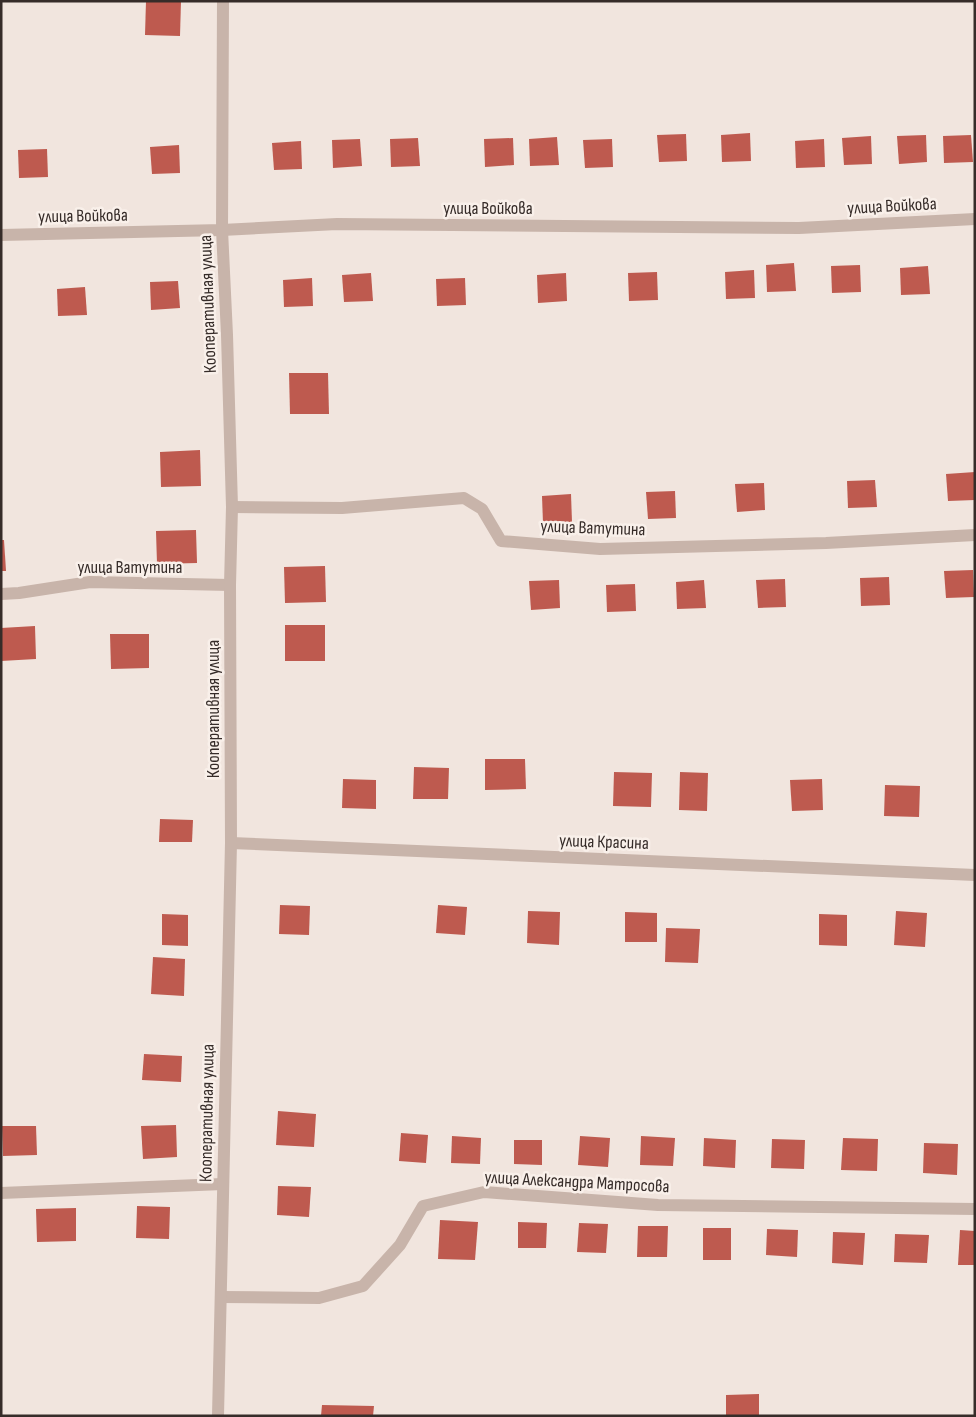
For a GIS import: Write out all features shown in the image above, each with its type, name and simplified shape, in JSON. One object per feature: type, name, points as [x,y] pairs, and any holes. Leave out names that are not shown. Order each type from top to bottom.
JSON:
[{"type":"street","name":"Кооперативная улица","points":[[218,1416],[231,843],[230,585],[232,507],[222,230],[223,1]]},
{"type":"street","name":"улица Войкова","points":[[1,236],[222,230],[337,224],[799,228],[975,219]]},
{"type":"street","name":"улица Ватутина","points":[[232,507],[342,508],[464,498],[482,509],[501,541],[600,549],[826,543],[975,535]]},
{"type":"street","name":"улица Ватутина","points":[[1,594],[90,582],[230,585]]},
{"type":"street","name":"улица Красина","points":[[231,843],[975,875]]},
{"type":"street","points":[[1,1193],[223,1184]]},
{"type":"street","name":"улица Александра Матросова","points":[[221,1297],[319,1298],[363,1286],[400,1245],[422,1206],[484,1192],[658,1205],[975,1209]]},
{"type":"building","points":[[146,1],[181,1],[180,36],[145,35]]},
{"type":"building","points":[[750,133],[751,161],[722,162],[721,135]]},
{"type":"building","points":[[686,134],[687,161],[659,162],[657,135]]},
{"type":"building","points":[[926,135],[927,162],[899,164],[897,136]]},
{"type":"building","points":[[971,135],[973,162],[944,163],[943,136]]},
{"type":"building","points":[[871,136],[872,164],[844,165],[842,138]]},
{"type":"building","points":[[557,137],[559,165],[530,166],[529,139]]},
{"type":"building","points":[[418,138],[420,166],[391,167],[390,139]]},
{"type":"building","points":[[513,138],[514,165],[485,167],[484,139]]},
{"type":"building","points":[[360,139],[362,166],[333,168],[332,140]]},
{"type":"building","points":[[612,139],[613,167],[585,168],[583,140]]},
{"type":"building","points":[[824,139],[825,167],[796,168],[795,141]]},
{"type":"building","points":[[301,141],[302,169],[274,170],[272,143]]},
{"type":"building","points":[[179,145],[180,173],[152,174],[150,147]]},
{"type":"building","points":[[47,149],[48,177],[19,178],[18,150]]},
{"type":"building","points":[[794,263],[796,291],[767,292],[766,265]]},
{"type":"building","points":[[860,265],[861,292],[832,293],[831,266]]},
{"type":"building","points":[[928,266],[930,294],[901,295],[900,268]]},
{"type":"building","points":[[754,270],[755,298],[726,299],[725,272]]},
{"type":"building","points":[[657,272],[658,300],[629,301],[628,273]]},
{"type":"building","points":[[371,273],[373,301],[344,302],[342,275]]},
{"type":"building","points":[[566,273],[567,301],[538,303],[537,275]]},
{"type":"building","points":[[312,278],[313,306],[284,307],[283,280]]},
{"type":"building","points":[[465,278],[466,305],[437,306],[436,279]]},
{"type":"building","points":[[178,281],[180,308],[151,310],[150,282]]},
{"type":"building","points":[[85,287],[87,315],[58,316],[57,289]]},
{"type":"building","points":[[289,373],[328,373],[329,414],[290,414]]},
{"type":"building","points":[[200,450],[201,486],[161,487],[160,452]]},
{"type":"building","points":[[975,472],[975,500],[948,501],[946,474]]},
{"type":"building","points":[[875,480],[877,507],[848,508],[847,481]]},
{"type":"building","points":[[764,483],[765,510],[737,512],[735,484]]},
{"type":"building","points":[[675,491],[676,518],[648,519],[646,492]]},
{"type":"building","points":[[571,494],[572,522],[543,523],[542,496]]},
{"type":"building","points":[[196,530],[197,563],[157,564],[156,531]]},
{"type":"building","points":[[1,540],[4,540],[6,571],[1,571]]},
{"type":"building","points":[[325,566],[326,602],[285,603],[284,567]]},
{"type":"building","points":[[973,570],[974,597],[946,598],[944,571]]},
{"type":"building","points":[[889,577],[890,605],[861,606],[860,578]]},
{"type":"building","points":[[785,579],[786,607],[758,608],[756,580]]},
{"type":"building","points":[[559,580],[560,608],[531,610],[529,581]]},
{"type":"building","points":[[704,580],[706,608],[677,609],[676,582]]},
{"type":"building","points":[[635,584],[636,611],[607,612],[606,585]]},
{"type":"building","points":[[285,625],[325,625],[325,661],[285,661]]},
{"type":"building","points":[[35,626],[36,659],[1,661],[1,628]]},
{"type":"building","points":[[110,634],[149,634],[149,668],[111,669]]},
{"type":"building","points":[[485,759],[525,759],[526,789],[485,790]]},
{"type":"building","points":[[414,767],[449,768],[448,799],[413,799]]},
{"type":"building","points":[[614,772],[652,773],[651,807],[613,806]]},
{"type":"building","points":[[680,772],[708,773],[707,811],[679,810]]},
{"type":"building","points":[[343,779],[376,780],[376,809],[342,808]]},
{"type":"building","points":[[822,779],[823,810],[792,811],[790,780]]},
{"type":"building","points":[[885,785],[920,786],[919,817],[884,816]]},
{"type":"building","points":[[160,819],[193,820],[192,842],[159,842]]},
{"type":"building","points":[[280,905],[310,906],[309,935],[279,934]]},
{"type":"building","points":[[438,905],[467,907],[465,935],[436,933]]},
{"type":"building","points":[[528,911],[560,912],[559,945],[527,943]]},
{"type":"building","points":[[896,911],[927,913],[925,947],[894,945]]},
{"type":"building","points":[[625,912],[657,913],[657,942],[625,942]]},
{"type":"building","points":[[162,914],[188,915],[188,946],[162,945]]},
{"type":"building","points":[[819,914],[847,915],[847,946],[819,945]]},
{"type":"building","points":[[666,928],[700,929],[698,963],[665,962]]},
{"type":"building","points":[[153,957],[185,959],[184,996],[151,994]]},
{"type":"building","points":[[144,1054],[182,1056],[181,1082],[142,1080]]},
{"type":"building","points":[[278,1111],[316,1114],[314,1147],[276,1145]]},
{"type":"building","points":[[176,1125],[177,1157],[143,1159],[141,1126]]},
{"type":"building","points":[[2,1126],[36,1126],[37,1155],[3,1156]]},
{"type":"building","points":[[401,1133],[428,1135],[426,1163],[399,1161]]},
{"type":"building","points":[[452,1136],[481,1138],[480,1164],[451,1163]]},
{"type":"building","points":[[580,1136],[610,1138],[608,1167],[578,1165]]},
{"type":"building","points":[[641,1136],[675,1138],[673,1166],[640,1165]]},
{"type":"building","points":[[704,1138],[736,1140],[735,1168],[703,1166]]},
{"type":"building","points":[[843,1138],[878,1139],[877,1171],[841,1170]]},
{"type":"building","points":[[772,1139],[805,1140],[804,1169],[771,1168]]},
{"type":"building","points":[[514,1140],[542,1140],[542,1165],[514,1164]]},
{"type":"building","points":[[924,1143],[958,1144],[957,1175],[923,1173]]},
{"type":"building","points":[[278,1186],[311,1187],[309,1217],[277,1215]]},
{"type":"building","points":[[137,1206],[170,1207],[169,1239],[136,1238]]},
{"type":"building","points":[[76,1208],[76,1241],[37,1242],[36,1209]]},
{"type":"building","points":[[440,1220],[478,1222],[475,1260],[438,1259]]},
{"type":"building","points":[[518,1222],[547,1223],[546,1248],[518,1248]]},
{"type":"building","points":[[579,1223],[608,1224],[606,1253],[577,1252]]},
{"type":"building","points":[[638,1226],[668,1226],[667,1257],[637,1257]]},
{"type":"building","points":[[703,1228],[731,1228],[731,1260],[703,1260]]},
{"type":"building","points":[[767,1229],[798,1230],[797,1257],[766,1255]]},
{"type":"building","points":[[960,1230],[975,1231],[975,1265],[958,1265]]},
{"type":"building","points":[[833,1232],[865,1233],[863,1265],[832,1263]]},
{"type":"building","points":[[895,1234],[929,1235],[927,1263],[894,1262]]},
{"type":"building","points":[[759,1394],[759,1416],[726,1416],[726,1395]]},
{"type":"building","points":[[322,1405],[374,1406],[373,1416],[321,1416]]}]
